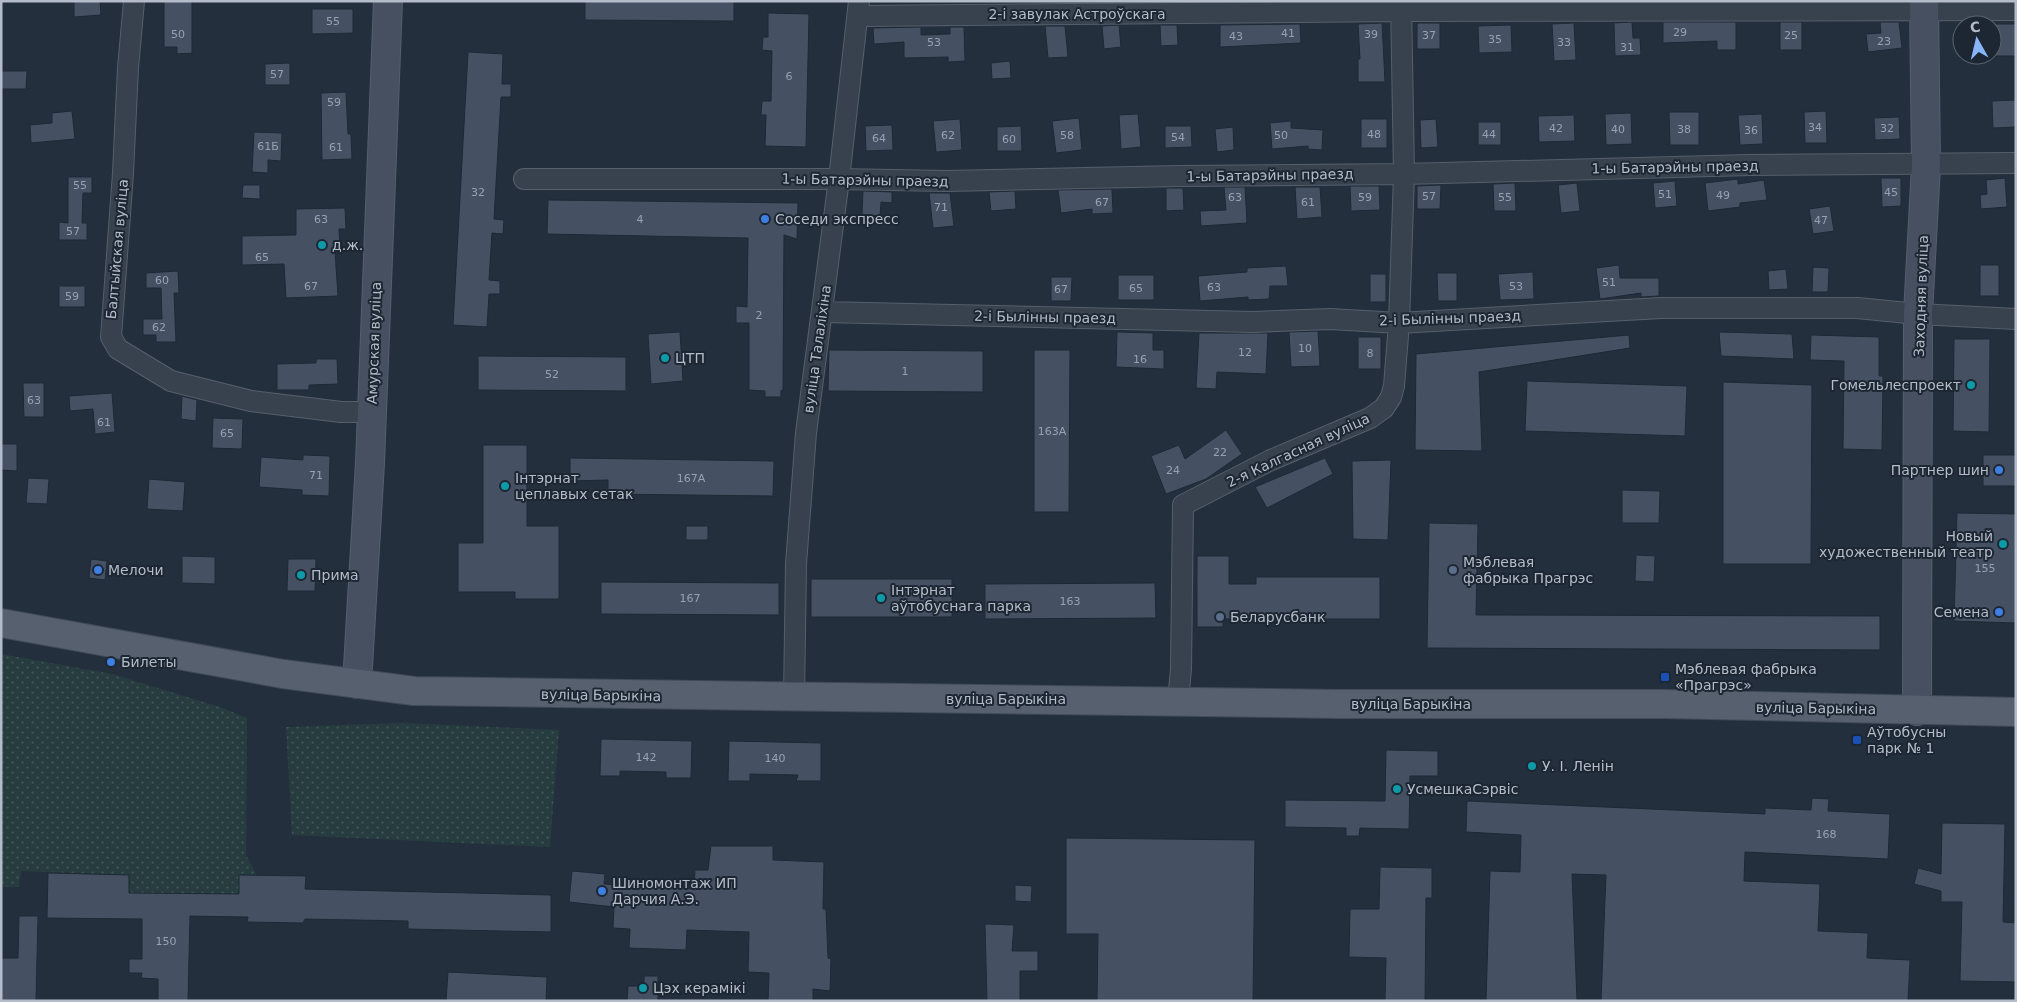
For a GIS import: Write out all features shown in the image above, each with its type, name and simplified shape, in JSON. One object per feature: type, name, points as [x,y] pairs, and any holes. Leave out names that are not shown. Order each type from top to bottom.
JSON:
[{"type":"main road","name":"вуліца Барыкіна","points":[[1,624],[206,661],[414,691],[794,698],[1337,704],[1665,704],[2016,712]]},
{"type":"street","name":"Балтыйская вуліца","points":[[134,1],[111,337],[118,349],[171,381],[251,401],[341,412],[372,412]]},
{"type":"street","name":"Амурская вуліца","points":[[357,684],[372,412],[388,1]]},
{"type":"street","name":"2-я Калгасная вуліца","points":[[1178,702],[1182,669],[1183,505],[1271,460],[1370,418],[1384,408],[1391,397],[1394,386],[1399,323],[1404,174],[1401,6]]},
{"type":"street","name":"2-і завулак Астроўскага","points":[[859,8],[1924,6],[2016,10]]},
{"type":"street","name":"Заходняя вуліца","points":[[1917,711],[1918,314],[1926,165],[1924,6]]},
{"type":"street","name":"вуліца Талаліхіна","points":[[794,698],[797,545],[806,433],[823,312],[859,8]]},
{"type":"street","name":"1-ы Батарэйны праезд","points":[[524,179],[946,181],[1404,174],[1750,165],[2016,163]]},
{"type":"street","name":"2-і Былінны праезд","points":[[823,312],[1234,321],[1330,319],[1399,323],[1661,308],[1857,308],[1918,314],[2016,319]]},
{"type":"green space","points":[[1,654],[112,674],[220,707],[247,718],[246,855],[257,876],[239,875],[239,894],[129,893],[128,875],[21,871],[19,887],[1,887]]},
{"type":"green space","points":[[401,723],[559,730],[550,847],[292,835],[286,727]]},
{"type":"building","points":[[74,1],[100,1],[101,15],[74,17]]},
{"type":"building","points":[[164,1],[192,1],[192,53],[177,54],[177,47],[164,47]]},
{"type":"building","points":[[585,1],[734,1],[734,21],[585,20]]},
{"type":"building","points":[[312,9],[353,9],[353,33],[312,34]]},
{"type":"building","points":[[768,13],[809,14],[806,147],[765,146],[766,115],[761,115],[762,101],[771,101],[772,51],[762,50],[763,37],[768,37]]},
{"type":"building","points":[[1632,22],[1633,38],[1640,38],[1641,55],[1615,56],[1614,23]]},
{"type":"building","points":[[1663,22],[1736,22],[1736,50],[1717,50],[1717,41],[1663,43]]},
{"type":"building","points":[[1780,22],[1802,22],[1802,50],[1780,50]]},
{"type":"building","points":[[1880,22],[1899,22],[1902,48],[1868,52],[1866,34],[1881,33]]},
{"type":"building","points":[[1382,23],[1385,82],[1358,82],[1358,59],[1360,59],[1358,24]]},
{"type":"building","points":[[1417,23],[1440,23],[1440,49],[1417,49]]},
{"type":"building","points":[[1574,23],[1576,60],[1554,61],[1552,24]]},
{"type":"building","points":[[1300,24],[1301,43],[1220,47],[1220,25]]},
{"type":"building","points":[[2002,24],[2016,24],[2016,56],[2002,56]]},
{"type":"building","points":[[1119,25],[1121,47],[1104,49],[1102,26]]},
{"type":"building","points":[[1160,25],[1177,25],[1178,45],[1161,46]]},
{"type":"building","points":[[1511,25],[1512,52],[1479,53],[1478,26]]},
{"type":"building","points":[[1045,26],[1065,26],[1068,57],[1048,58]]},
{"type":"building","points":[[921,27],[921,35],[950,34],[950,27],[964,27],[965,61],[948,62],[948,57],[904,58],[904,42],[874,44],[873,28]]},
{"type":"building","points":[[468,52],[503,54],[502,84],[511,84],[511,97],[501,97],[494,219],[504,220],[503,234],[492,233],[489,280],[500,281],[500,294],[489,294],[487,327],[453,325]]},
{"type":"building","points":[[1010,61],[1011,78],[992,79],[991,63]]},
{"type":"building","points":[[290,63],[290,85],[265,85],[265,64]]},
{"type":"building","points":[[1,71],[27,71],[26,89],[1,89]]},
{"type":"building","points":[[346,92],[348,134],[351,134],[352,159],[322,160],[321,93]]},
{"type":"building","points":[[2016,100],[2016,127],[1993,128],[1992,101]]},
{"type":"building","points":[[72,111],[75,139],[31,143],[30,125],[52,123],[52,113]]},
{"type":"building","points":[[1826,111],[1827,143],[1805,143],[1804,112]]},
{"type":"building","points":[[1669,112],[1699,112],[1699,145],[1670,145]]},
{"type":"building","points":[[1631,113],[1632,144],[1606,145],[1605,114]]},
{"type":"building","points":[[1138,114],[1141,147],[1121,149],[1119,115]]},
{"type":"building","points":[[1762,114],[1763,144],[1740,145],[1738,115]]},
{"type":"building","points":[[1574,115],[1575,141],[1539,142],[1538,116]]},
{"type":"building","points":[[1899,117],[1900,139],[1875,140],[1874,118]]},
{"type":"building","points":[[1079,118],[1082,150],[1056,153],[1052,121]]},
{"type":"building","points":[[960,119],[962,150],[936,152],[933,121]]},
{"type":"building","points":[[1361,119],[1387,119],[1387,148],[1361,148]]},
{"type":"building","points":[[1436,119],[1438,147],[1421,148],[1420,120]]},
{"type":"building","points":[[1291,121],[1291,128],[1323,130],[1322,150],[1308,149],[1308,146],[1272,149],[1270,123]]},
{"type":"building","points":[[1478,122],[1501,122],[1501,145],[1478,145]]},
{"type":"building","points":[[892,125],[893,150],[866,151],[865,126]]},
{"type":"building","points":[[1021,126],[1022,151],[997,151],[997,127]]},
{"type":"building","points":[[1165,126],[1191,126],[1192,147],[1165,148]]},
{"type":"building","points":[[1233,127],[1234,150],[1217,152],[1215,129]]},
{"type":"building","points":[[254,132],[282,133],[281,161],[268,160],[268,173],[252,172]]},
{"type":"building","points":[[68,177],[92,177],[92,193],[83,193],[82,223],[87,223],[87,240],[59,240],[59,222],[68,223]]},
{"type":"building","points":[[1881,178],[1901,178],[1901,206],[1882,207]]},
{"type":"building","points":[[2005,178],[2007,207],[1981,209],[1980,195],[1987,194],[1986,180]]},
{"type":"building","points":[[1738,179],[1738,184],[1764,180],[1767,200],[1740,203],[1740,207],[1708,211],[1705,183]]},
{"type":"building","points":[[1675,181],[1677,206],[1655,208],[1653,183]]},
{"type":"building","points":[[1515,183],[1516,211],[1494,211],[1493,184]]},
{"type":"building","points":[[1577,183],[1580,211],[1561,213],[1558,185]]},
{"type":"building","points":[[243,185],[260,185],[260,199],[242,198]]},
{"type":"building","points":[[1441,185],[1440,209],[1417,209],[1417,186]]},
{"type":"building","points":[[1350,186],[1379,186],[1380,210],[1351,211]]},
{"type":"building","points":[[1224,187],[1245,187],[1247,223],[1201,226],[1200,211],[1226,210]]},
{"type":"building","points":[[1295,187],[1320,187],[1322,217],[1297,219]]},
{"type":"building","points":[[1166,188],[1183,188],[1184,210],[1166,211]]},
{"type":"building","points":[[1112,189],[1113,213],[1092,214],[1092,209],[1061,213],[1058,190]]},
{"type":"building","points":[[863,191],[892,192],[892,203],[881,202],[880,216],[862,215]]},
{"type":"building","points":[[1015,191],[1016,209],[991,211],[989,192]]},
{"type":"building","points":[[929,193],[950,193],[954,226],[933,228]]},
{"type":"building","points":[[548,200],[798,203],[797,239],[784,235],[783,391],[781,390],[781,397],[765,397],[765,391],[749,390],[749,323],[736,323],[736,306],[747,307],[748,238],[547,234]]},
{"type":"building","points":[[1830,206],[1834,231],[1813,234],[1809,209]]},
{"type":"building","points":[[345,208],[346,229],[339,229],[340,250],[335,251],[338,296],[286,298],[284,264],[242,265],[242,236],[296,235],[296,209]]},
{"type":"building","points":[[1619,265],[1620,278],[1659,278],[1659,296],[1641,297],[1641,293],[1600,299],[1596,268]]},
{"type":"building","points":[[1980,265],[1999,265],[1999,296],[1980,296]]},
{"type":"building","points":[[1286,266],[1288,286],[1270,286],[1269,299],[1248,300],[1248,297],[1200,301],[1198,276],[1247,272],[1247,268]]},
{"type":"building","points":[[1813,267],[1829,268],[1828,292],[1812,292]]},
{"type":"building","points":[[1786,269],[1788,289],[1769,290],[1768,271]]},
{"type":"building","points":[[178,271],[179,293],[174,293],[176,342],[156,342],[156,335],[143,335],[143,319],[162,319],[161,288],[146,288],[146,273]]},
{"type":"building","points":[[1533,272],[1534,299],[1500,300],[1498,274]]},
{"type":"building","points":[[1437,273],[1457,273],[1457,301],[1438,301]]},
{"type":"building","points":[[1370,274],[1386,274],[1386,302],[1370,302]]},
{"type":"building","points":[[1118,275],[1154,275],[1154,300],[1118,300]]},
{"type":"building","points":[[1051,277],[1072,277],[1071,301],[1051,301]]},
{"type":"building","points":[[59,286],[85,286],[85,307],[59,307]]},
{"type":"building","points":[[1318,331],[1320,366],[1291,367],[1289,332]]},
{"type":"building","name":"ЦТП","points":[[680,332],[683,381],[651,384],[648,334]]},
{"type":"building","points":[[1117,332],[1153,333],[1153,350],[1164,350],[1164,369],[1116,367]]},
{"type":"building","points":[[1719,332],[1792,334],[1794,359],[1721,356]]},
{"type":"building","points":[[1199,333],[1268,333],[1266,374],[1217,372],[1216,389],[1196,388]]},
{"type":"building","points":[[1629,335],[1630,348],[1479,372],[1482,451],[1415,450],[1416,354]]},
{"type":"building","points":[[1811,335],[1879,337],[1879,376],[1883,376],[1882,450],[1843,449],[1844,361],[1810,360]]},
{"type":"building","points":[[1358,337],[1381,337],[1381,369],[1358,369]]},
{"type":"building","name":"Гомельлеспроект","points":[[1954,339],[1990,339],[1989,432],[1953,431]]},
{"type":"building","points":[[829,350],[983,351],[983,392],[828,391]]},
{"type":"building","points":[[1034,350],[1070,350],[1069,512],[1034,512]]},
{"type":"building","points":[[478,356],[626,357],[626,391],[478,390]]},
{"type":"building","points":[[316,359],[337,359],[338,384],[309,385],[309,390],[277,390],[277,364],[316,363]]},
{"type":"building","points":[[1527,381],[1687,386],[1685,436],[1525,431]]},
{"type":"building","points":[[1723,382],[1812,385],[1811,564],[1723,564]]},
{"type":"building","points":[[23,383],[44,383],[44,417],[24,417]]},
{"type":"building","points":[[112,393],[115,432],[95,434],[93,409],[70,411],[69,396]]},
{"type":"building","points":[[182,396],[197,400],[196,421],[181,419]]},
{"type":"building","points":[[213,418],[243,419],[242,449],[212,448]]},
{"type":"building","points":[[1226,430],[1242,454],[1206,479],[1166,494],[1151,456],[1179,445],[1185,459]]},
{"type":"building","points":[[1,444],[17,444],[17,471],[1,470]]},
{"type":"building","name":"Інтэрнат цеплавых сетак","points":[[483,445],[527,445],[527,526],[559,526],[559,599],[515,599],[515,592],[458,592],[458,543],[483,543]]},
{"type":"building","points":[[303,455],[330,456],[329,496],[302,495],[302,490],[259,487],[261,457],[303,460]]},
{"type":"building","name":"Партнер шин","points":[[1983,455],[2016,455],[2016,486],[1983,486]]},
{"type":"building","points":[[570,458],[774,461],[773,496],[608,494],[608,480],[570,481]]},
{"type":"building","points":[[1325,458],[1333,474],[1267,508],[1255,487]]},
{"type":"building","points":[[1391,460],[1388,540],[1353,539],[1352,461]]},
{"type":"building","points":[[28,478],[49,479],[47,504],[26,503]]},
{"type":"building","points":[[149,479],[185,482],[183,511],[147,509]]},
{"type":"building","points":[[1622,490],[1660,491],[1659,523],[1622,523]]},
{"type":"building","points":[[1957,513],[2016,514],[2016,623],[1954,621]]},
{"type":"building","points":[[1429,523],[1478,524],[1476,615],[1880,616],[1880,650],[1427,648]]},
{"type":"building","points":[[686,526],[708,526],[708,540],[686,540]]},
{"type":"building","points":[[1636,555],[1655,556],[1654,582],[1635,581]]},
{"type":"building","points":[[182,556],[215,557],[215,584],[182,583]]},
{"type":"building","points":[[1197,556],[1229,556],[1229,584],[1256,584],[1256,577],[1380,577],[1380,619],[1223,619],[1223,627],[1197,627]]},
{"type":"building","name":"Мелочи","points":[[91,559],[107,561],[105,580],[89,578]]},
{"type":"building","name":"Прима","points":[[288,559],[316,559],[315,591],[287,591]]},
{"type":"building","name":"Інтэрнат аўтобуснага парка","points":[[811,579],[952,579],[952,617],[811,617]]},
{"type":"building","points":[[601,582],[779,583],[779,615],[601,614]]},
{"type":"building","points":[[1155,583],[1156,618],[985,619],[985,584]]},
{"type":"building","points":[[601,739],[692,741],[691,778],[666,778],[666,772],[620,771],[620,776],[600,776]]},
{"type":"building","points":[[729,741],[821,743],[821,781],[796,781],[798,775],[750,774],[750,781],[728,781]]},
{"type":"building","points":[[1386,750],[1438,751],[1438,776],[1410,776],[1409,829],[1360,828],[1359,836],[1346,836],[1346,828],[1285,827],[1285,800],[1385,801]]},
{"type":"building","points":[[1812,798],[1829,799],[1828,811],[1890,814],[1888,859],[1745,852],[1744,881],[1820,884],[1818,931],[1868,933],[1867,958],[1910,960],[1908,1001],[1601,1001],[1606,875],[1572,874],[1577,1001],[1486,1001],[1490,871],[1520,872],[1521,835],[1466,832],[1467,801],[1765,814],[1765,808],[1811,810]]},
{"type":"building","points":[[1942,823],[2005,824],[2003,922],[2016,923],[2016,982],[1960,981],[1962,902],[1941,902],[1941,891],[1914,884],[1918,868],[1941,874]]},
{"type":"building","points":[[1066,838],[1255,840],[1253,1001],[1097,1001],[1098,934],[1066,934]]},
{"type":"building","points":[[711,846],[773,846],[773,860],[824,862],[823,909],[826,909],[828,958],[831,959],[830,991],[813,989],[813,1001],[768,1001],[769,973],[748,972],[749,932],[687,930],[686,950],[629,948],[630,929],[613,928],[614,907],[569,902],[572,871],[605,874],[604,884],[648,888],[648,886],[694,889],[695,870],[708,870]]},
{"type":"building","points":[[1380,867],[1432,868],[1432,898],[1426,898],[1425,1001],[1385,1001],[1386,958],[1349,957],[1350,909],[1379,909]]},
{"type":"building","points":[[48,873],[129,875],[129,893],[239,894],[239,875],[306,876],[305,889],[551,895],[551,932],[408,929],[408,921],[305,919],[303,923],[247,922],[248,917],[190,916],[188,1001],[158,1001],[158,979],[141,978],[142,973],[129,973],[129,959],[142,959],[142,919],[47,918]]},
{"type":"building","points":[[1015,885],[1032,886],[1031,902],[1015,901]]},
{"type":"building","points":[[19,916],[38,916],[36,1001],[1,1001],[1,958],[18,958]]},
{"type":"building","points":[[985,924],[1014,925],[1012,951],[1038,951],[1038,971],[1020,971],[1020,1001],[987,1001]]},
{"type":"building","points":[[448,972],[547,977],[546,1001],[446,1001]]},
{"type":"building","name":"Цэх керамікі","points":[[644,976],[658,976],[658,1001],[627,1001],[628,986],[644,986]]},
{"type":"place","name":"Соседи экспресс","points":[[765,219]]},
{"type":"place","name":"д.ж.","points":[[322,245]]},
{"type":"place","name":"ЦТП","points":[[665,358]]},
{"type":"place","name":"Гомельлеспроект","points":[[1971,385]]},
{"type":"place","name":"Партнер шин","points":[[1999,470]]},
{"type":"place","name":"Інтэрнат цеплавых сетак","points":[[505,486]]},
{"type":"place","name":"Новый художественный театр","points":[[2003,544]]},
{"type":"place","name":"Мелочи","points":[[98,570]]},
{"type":"place","name":"Мэблевая фабрыка Прагрэс","points":[[1453,570]]},
{"type":"place","name":"Прима","points":[[301,575]]},
{"type":"place","name":"Інтэрнат аўтобуснага парка","points":[[881,598]]},
{"type":"place","name":"Семена","points":[[1999,612]]},
{"type":"place","name":"Беларусбанк","points":[[1220,617]]},
{"type":"place","name":"Билеты","points":[[111,662]]},
{"type":"place","name":"Мэблевая фабрыка «Прагрэс»","points":[[1665,677]]},
{"type":"place","name":"Аўтобусны парк № 1","points":[[1857,740]]},
{"type":"place","name":"У. І. Ленін","points":[[1532,766]]},
{"type":"place","name":"УсмешкаСэрвіс","points":[[1397,789]]},
{"type":"place","name":"Шиномонтаж ИП Дарчия А.Э.","points":[[602,891]]},
{"type":"place","name":"Цэх керамікі","points":[[643,988]]}]
